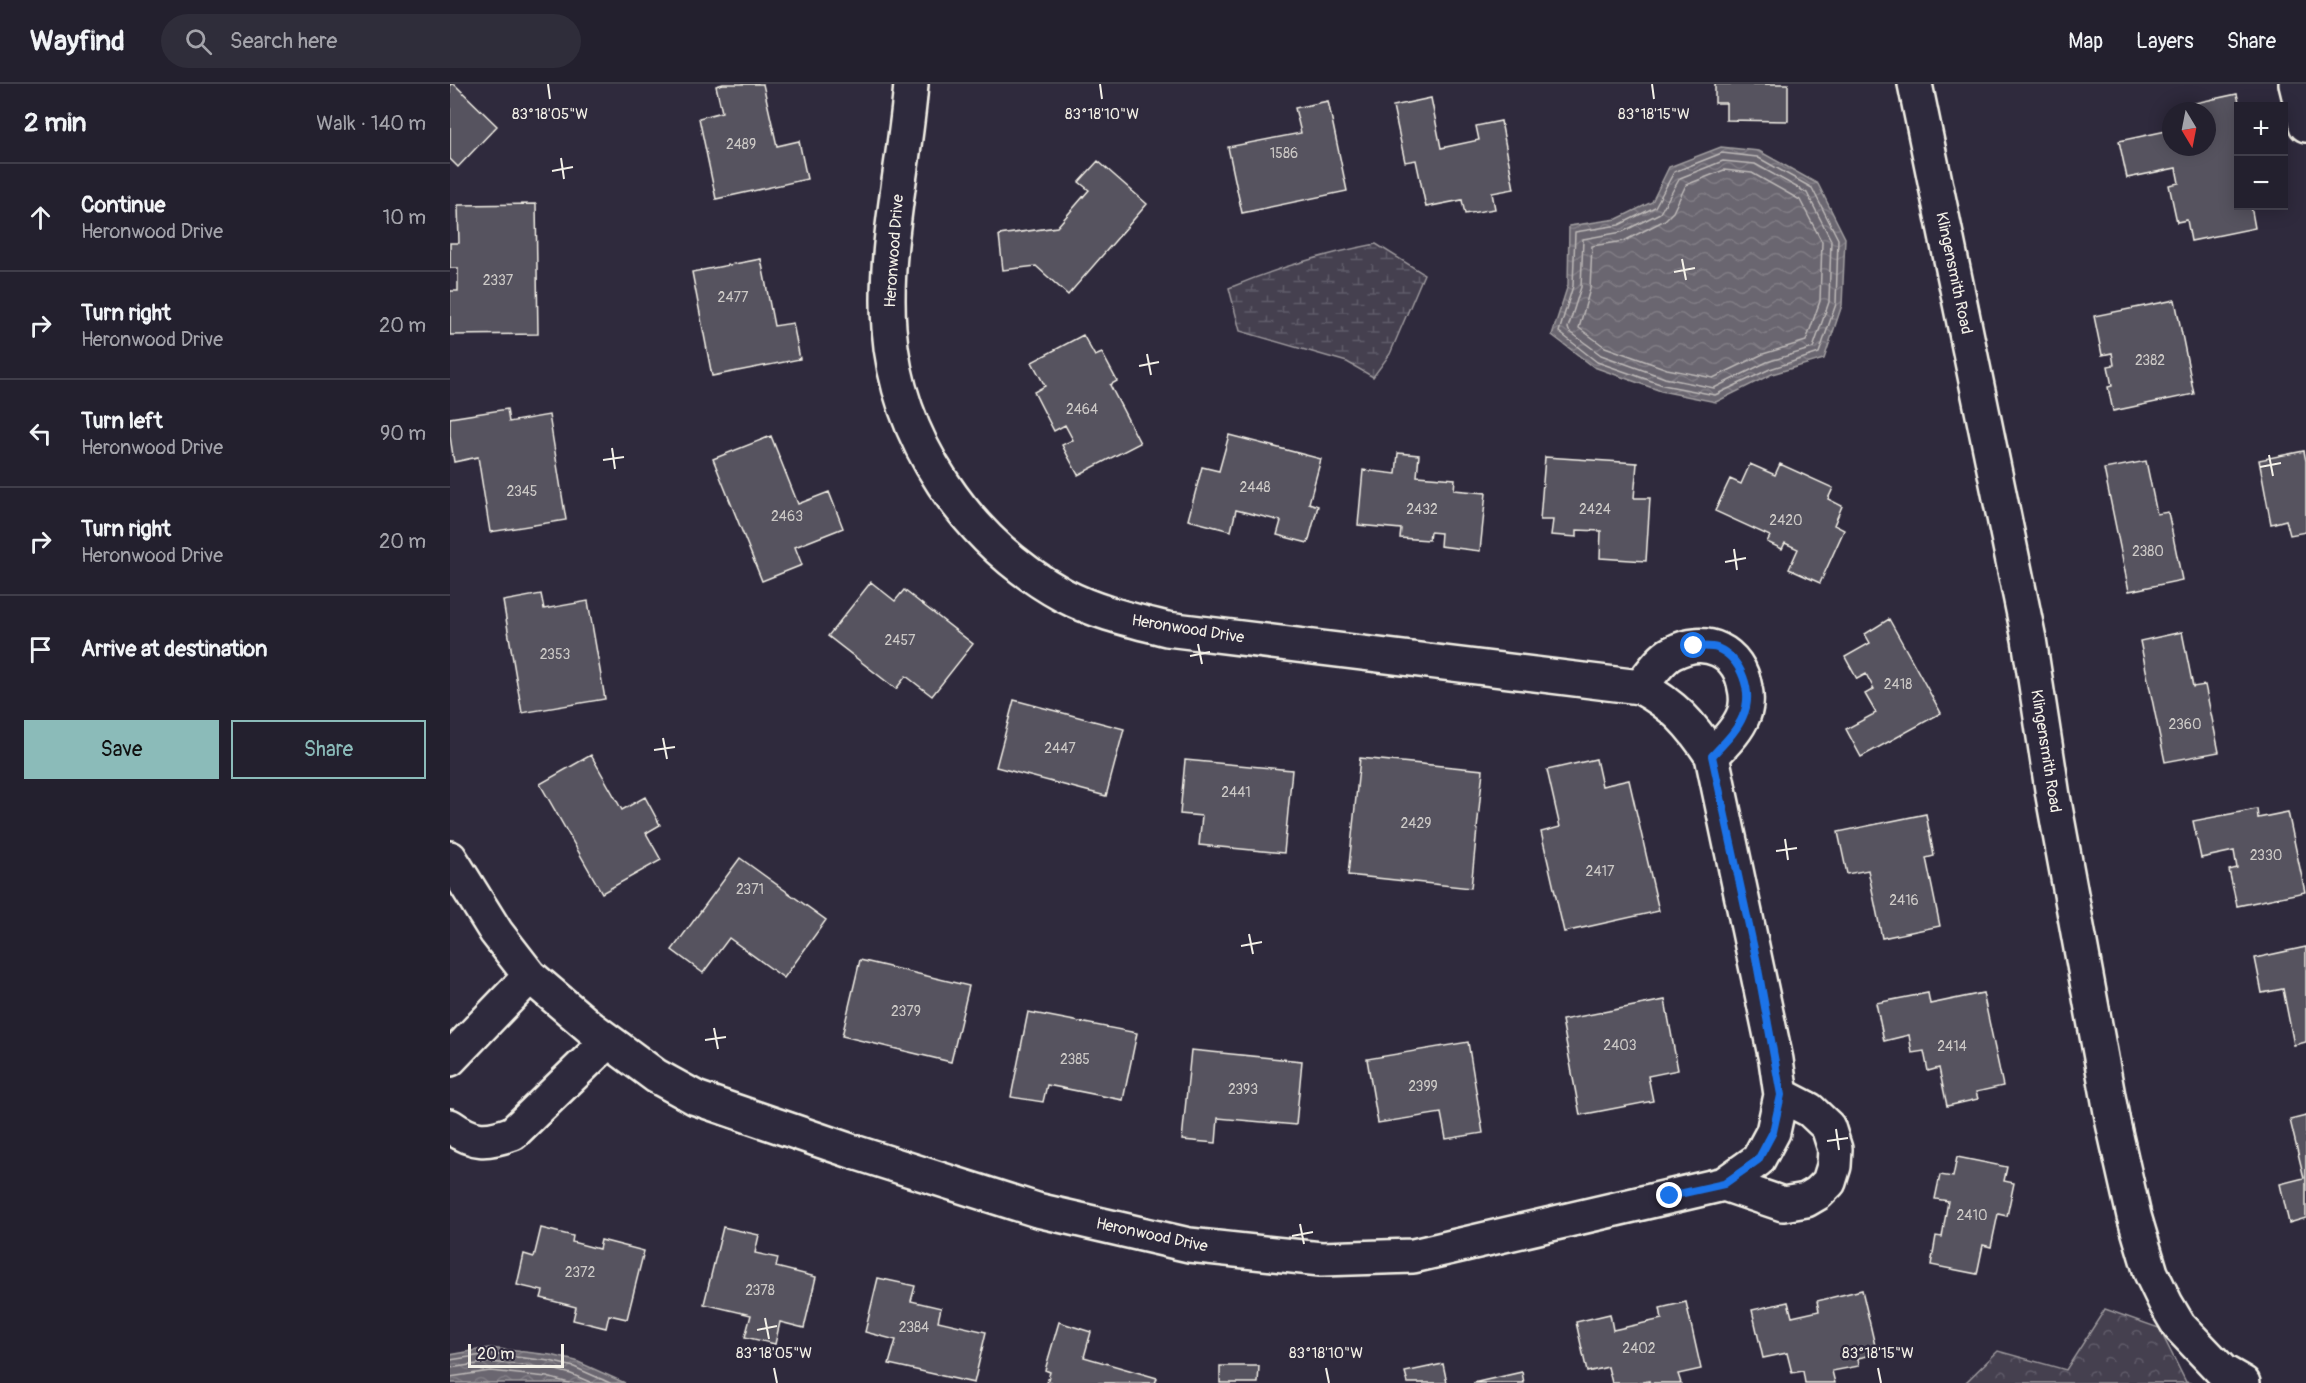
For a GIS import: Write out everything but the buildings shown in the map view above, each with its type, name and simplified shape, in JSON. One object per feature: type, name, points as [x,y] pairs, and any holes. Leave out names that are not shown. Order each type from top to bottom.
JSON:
[{"type":"street","name":"Heronwood Drive","points":[[450,858],[496,932],[530,976],[608,1041],[656,1076],[696,1098],[1037,1210],[1189,1245],[1321,1259],[1413,1257],[1724,1184],[1758,1160],[1773,1132],[1781,1095],[1758,969],[1712,756],[1682,715],[1660,697],[1640,687],[1167,628],[1111,615],[1065,595],[1017,566],[956,503],[933,468],[907,412],[895,371],[889,328],[889,278],[911,84]]},
{"type":"street","name":"Klingensmith Road","points":[[1915,84],[2029,639],[2059,831],[2113,1123],[2134,1215],[2151,1273],[2180,1326],[2222,1371],[2243,1383]]},
{"type":"street","points":[[2296,84],[2306,125]]},
{"type":"street","points":[[1640,687],[1671,654],[1694,646],[1716,648],[1732,658],[1743,675],[1747,695],[1744,714],[1732,733],[1712,756]]},
{"type":"street","points":[[450,1059],[530,976]]},
{"type":"street","points":[[450,1126],[475,1140],[495,1140],[513,1133],[608,1041]]},
{"type":"street","points":[[1724,1184],[1783,1204],[1806,1200],[1818,1193],[1829,1182],[1834,1166],[1835,1149],[1828,1127],[1810,1110],[1781,1095]]},
{"type":"green space","points":[[1376,244],[1424,274],[1390,354],[1373,377],[1347,362],[1240,331],[1229,288],[1301,262]]},
{"type":"green space","points":[[2105,1309],[2159,1328],[2186,1382],[2191,1383],[1965,1383],[1998,1351],[2066,1370]]},
{"type":"water","points":[[1721,147],[1759,151],[1818,184],[1845,238],[1842,305],[1824,359],[1772,374],[1716,402],[1661,391],[1594,367],[1552,335],[1568,285],[1569,226],[1617,219],[1652,202],[1669,167]]},
{"type":"water","points":[[489,1348],[551,1355],[576,1361],[625,1383],[450,1383],[450,1355]]},
{"type":"route","points":[[1670,1196],[1724,1184],[1758,1160],[1773,1132],[1781,1095],[1756,958],[1712,756],[1732,733],[1744,714],[1747,695],[1743,675],[1732,658],[1716,648],[1694,646]]}]
